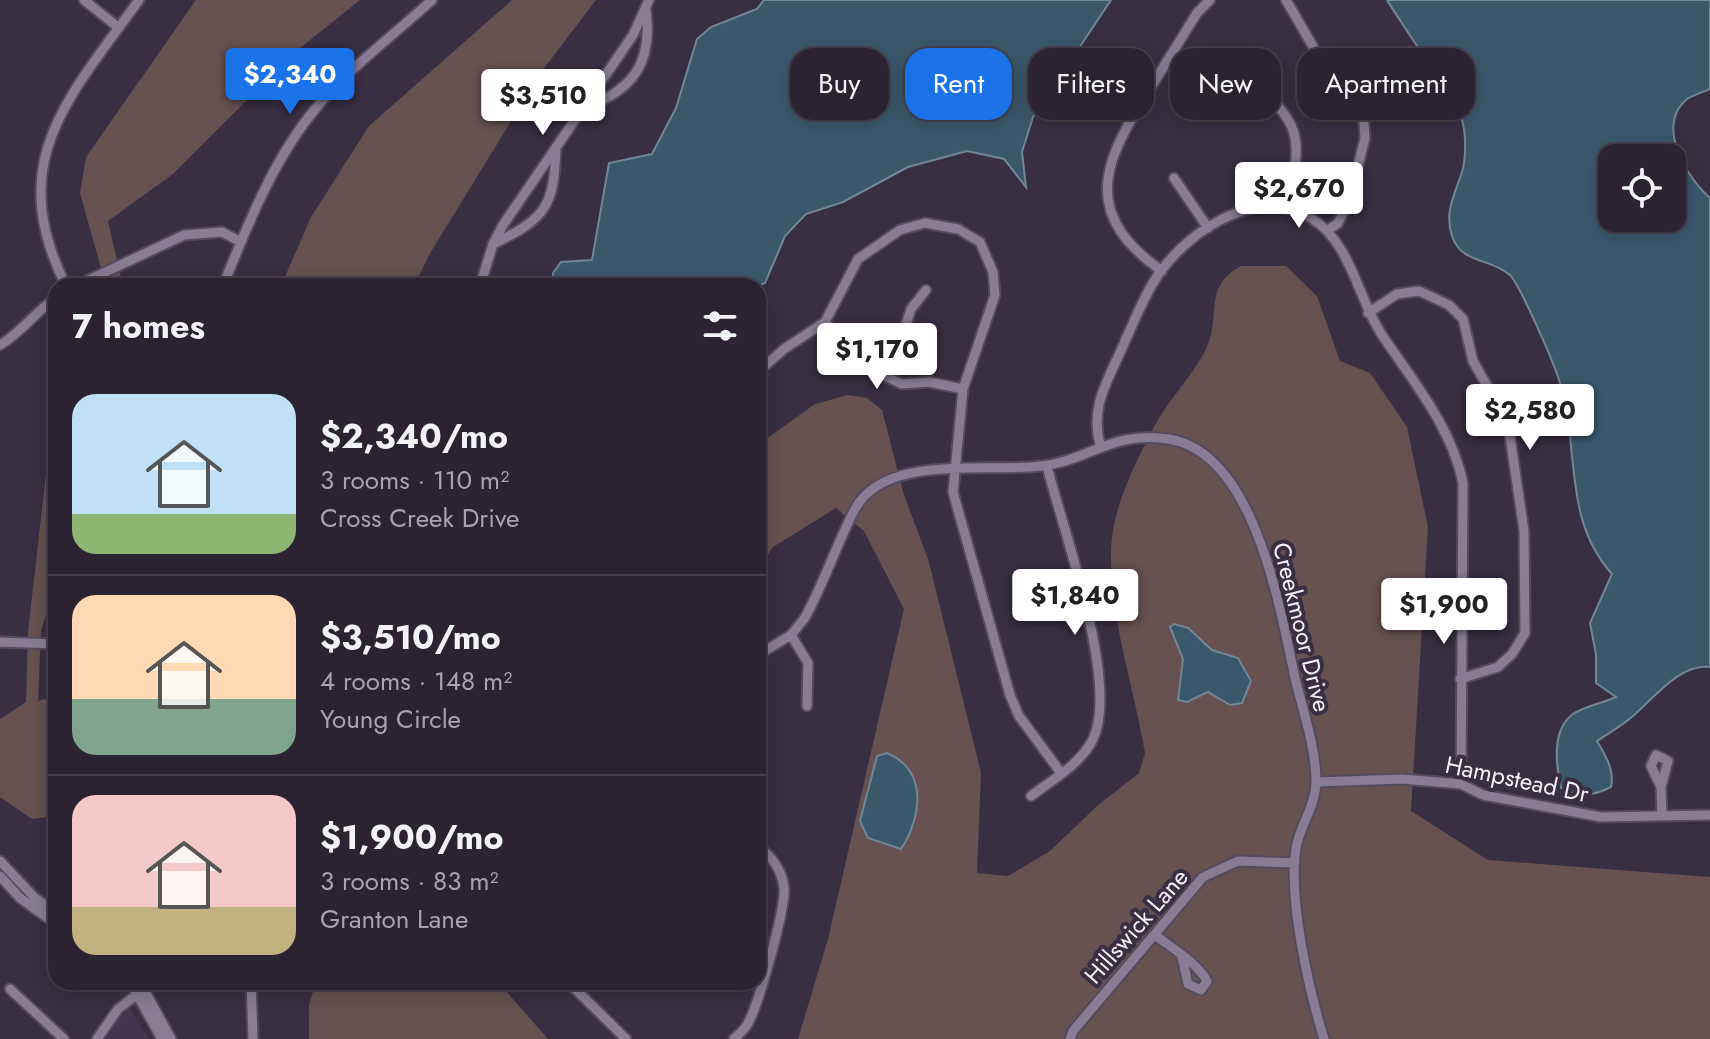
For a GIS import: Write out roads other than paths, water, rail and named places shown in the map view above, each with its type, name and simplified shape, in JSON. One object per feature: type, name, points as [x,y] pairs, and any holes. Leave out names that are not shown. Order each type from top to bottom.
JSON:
[{"type":"street","points":[[84,0],[119,28]]},
{"type":"street","points":[[62,278],[45,238],[40,214],[41,170],[48,137],[59,114],[139,0]]},
{"type":"street","points":[[226,278],[241,242],[296,135],[317,107],[432,0]]},
{"type":"street","points":[[1162,271],[1131,246],[1118,228],[1107,186],[1108,168],[1123,131],[1197,13],[1210,0]]},
{"type":"street","points":[[1286,0],[1315,50],[1358,95],[1363,110],[1365,138],[1349,201],[1338,223],[1327,231]]},
{"type":"street","points":[[582,108],[623,89],[637,73],[646,52],[648,5]]},
{"type":"street","points":[[482,278],[493,244],[648,5]]},
{"type":"street","points":[[1281,108],[1296,133],[1298,162],[1286,208]]},
{"type":"street","points":[[493,244],[530,224],[545,208],[555,190],[556,147]]},
{"type":"street","points":[[1174,178],[1208,228]]},
{"type":"street","points":[[1100,445],[1095,421],[1100,398],[1146,295],[1182,248],[1208,228],[1242,210],[1260,206],[1286,208],[1311,218],[1327,231],[1338,244],[1368,313],[1457,453],[1463,483],[1461,784]]},
{"type":"street","points":[[766,365],[825,322],[858,259],[900,230],[925,223],[958,229],[980,242],[993,272],[995,295],[963,389],[953,492],[1010,695],[1019,716],[1061,773]]},
{"type":"street","points":[[93,278],[184,235],[222,232],[241,242]]},
{"type":"street","points":[[874,368],[903,334],[911,309],[926,290]]},
{"type":"street","points":[[1368,313],[1397,294],[1419,291],[1449,305],[1463,319],[1473,361],[1508,423],[1524,531],[1525,633],[1512,654],[1498,667],[1460,679]]},
{"type":"street","points":[[0,345],[22,332],[48,303]]},
{"type":"street","points":[[825,322],[874,368],[902,384],[929,382],[963,389]]},
{"type":"street","name":"Creekmoor Drive","points":[[766,650],[791,635],[814,601],[857,505],[890,480],[911,471],[1006,470],[1047,466],[1100,445],[1144,437],[1171,439],[1203,452],[1229,480],[1258,537],[1269,571],[1316,782],[1295,863],[1301,935],[1324,1039]]},
{"type":"street","points":[[1031,796],[1086,751],[1094,738],[1100,708],[1094,643],[1047,466]]},
{"type":"street","points":[[791,635],[808,663],[807,706]]},
{"type":"street","points":[[0,642],[48,644]]},
{"type":"street","name":"Hampstead Dr","points":[[1316,782],[1391,778],[1461,784],[1483,795],[1601,817],[1710,815]]},
{"type":"street","points":[[1661,787],[1662,816]]},
{"type":"street","points":[[766,854],[773,860],[784,891],[766,954]]},
{"type":"street","points":[[0,861],[35,898],[48,907]]},
{"type":"street","name":"Hillswick Lane","points":[[1070,1039],[1073,1031],[1203,877],[1238,861],[1295,863]]},
{"type":"street","points":[[0,876],[20,898],[48,918]]},
{"type":"street","points":[[1155,935],[1182,957]]},
{"type":"street","points":[[10,989],[64,1039]]},
{"type":"street","points":[[97,1039],[118,1009],[139,990]]},
{"type":"street","points":[[145,990],[162,1039]]},
{"type":"street","points":[[146,990],[171,1039]]},
{"type":"street","points":[[251,990],[253,1039]]},
{"type":"street","points":[[576,990],[626,1039]]},
{"type":"street","points":[[734,1039],[746,1026],[756,990]]},
{"type":"water","points":[[764,0],[1111,0],[1079,48],[1028,48],[1028,120],[1032,120],[1022,152],[1026,187],[1004,159],[967,151],[908,167],[843,202],[806,214],[785,236],[766,281],[766,278],[553,278],[553,273],[561,262],[592,260],[609,163],[652,154],[676,108],[697,39],[711,27],[757,9]]},
{"type":"water","points":[[1387,0],[1710,0],[1710,89],[1687,99],[1678,110],[1674,123],[1676,144],[1598,144],[1598,232],[1686,232],[1686,168],[1710,198],[1710,667],[1688,670],[1678,676],[1629,719],[1597,741],[1612,775],[1611,787],[1586,795],[1561,788],[1558,738],[1573,714],[1616,697],[1596,683],[1596,654],[1590,623],[1612,574],[1596,552],[1585,528],[1578,503],[1564,400],[1554,365],[1528,306],[1510,275],[1462,252],[1452,236],[1450,211],[1464,161],[1462,120],[1475,120],[1475,48],[1418,48]]},
{"type":"water","points":[[1174,624],[1188,628],[1212,650],[1238,658],[1251,681],[1242,703],[1230,705],[1208,692],[1187,702],[1178,700],[1183,659],[1170,627]]},
{"type":"water","points":[[887,753],[910,771],[917,796],[913,824],[901,849],[868,838],[860,821],[877,756]]}]
